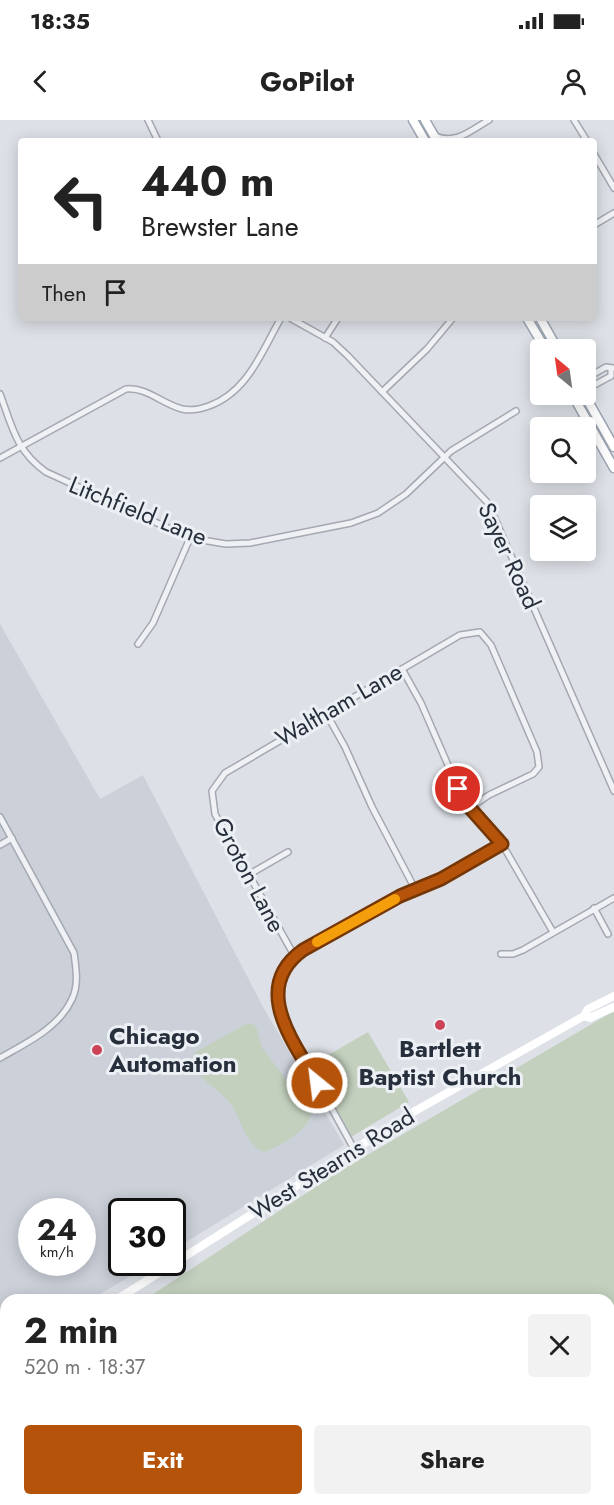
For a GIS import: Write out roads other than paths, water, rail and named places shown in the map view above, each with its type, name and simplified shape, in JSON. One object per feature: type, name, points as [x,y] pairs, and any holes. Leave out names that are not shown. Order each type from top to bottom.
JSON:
[{"type":"main road","points":[[413,120],[423,138]]},
{"type":"main road","points":[[425,120],[435,138]]},
{"type":"main road","points":[[530,321],[540,339]]},
{"type":"main road","points":[[542,321],[552,339]]},
{"type":"main road","points":[[578,405],[614,468]]},
{"type":"main road","points":[[590,405],[614,447]]},
{"type":"main road","name":"West Stearns Road","points":[[585,1017],[588,1009],[614,996]]},
{"type":"main road","name":"West Stearns Road","points":[[125,1294],[354,1149],[463,1083],[585,1017],[590,1018],[614,1007]]},
{"type":"street","points":[[148,120],[157,138]]},
{"type":"street","points":[[459,138],[489,120]]},
{"type":"street","points":[[574,120],[585,138]]},
{"type":"street","points":[[597,159],[614,188]]},
{"type":"street","points":[[597,223],[614,213]]},
{"type":"street","points":[[0,458],[126,389],[139,389],[182,409],[198,409],[220,402],[245,381],[279,321]]},
{"type":"street","name":"Sayer Road","points":[[295,321],[325,338],[348,356],[488,503],[614,791]]},
{"type":"street","points":[[325,338],[336,321]]},
{"type":"street","points":[[382,392],[427,349],[450,321]]},
{"type":"street","points":[[596,373],[606,367],[613,368],[611,376],[596,384]]},
{"type":"street","name":"Litchfield Lane","points":[[0,394],[20,447],[38,467],[54,477],[190,538],[226,544],[250,543],[359,520],[378,513],[394,503],[444,457],[516,411]]},
{"type":"street","points":[[138,644],[153,623],[190,538]]},
{"type":"street","name":"Waltham Lane","points":[[212,791],[229,769],[460,635],[480,632],[490,645],[537,752],[539,767],[533,774],[489,795],[470,808]]},
{"type":"street","points":[[402,669],[421,703],[458,789],[470,808],[502,844],[553,932]]},
{"type":"street","points":[[326,713],[345,747],[372,807],[416,889]]},
{"type":"street","name":"Groton Lane","points":[[212,791],[215,814],[295,957]]},
{"type":"street","points":[[0,817],[74,952],[77,978],[73,999],[56,1022],[0,1059]]},
{"type":"street","points":[[0,845],[12,838]]},
{"type":"street","points":[[354,1149],[279,1011],[277,1000],[279,983],[287,966],[310,946],[416,889],[441,879],[502,844]]},
{"type":"street","points":[[248,875],[288,852]]},
{"type":"street","points":[[501,954],[513,954],[523,950],[614,898]]},
{"type":"street","points":[[594,908],[608,934]]},
{"type":"place","name":"Bartlett Baptist Church","points":[[440,1025]]},
{"type":"place","name":"Chicago Automation","points":[[97,1050]]}]
